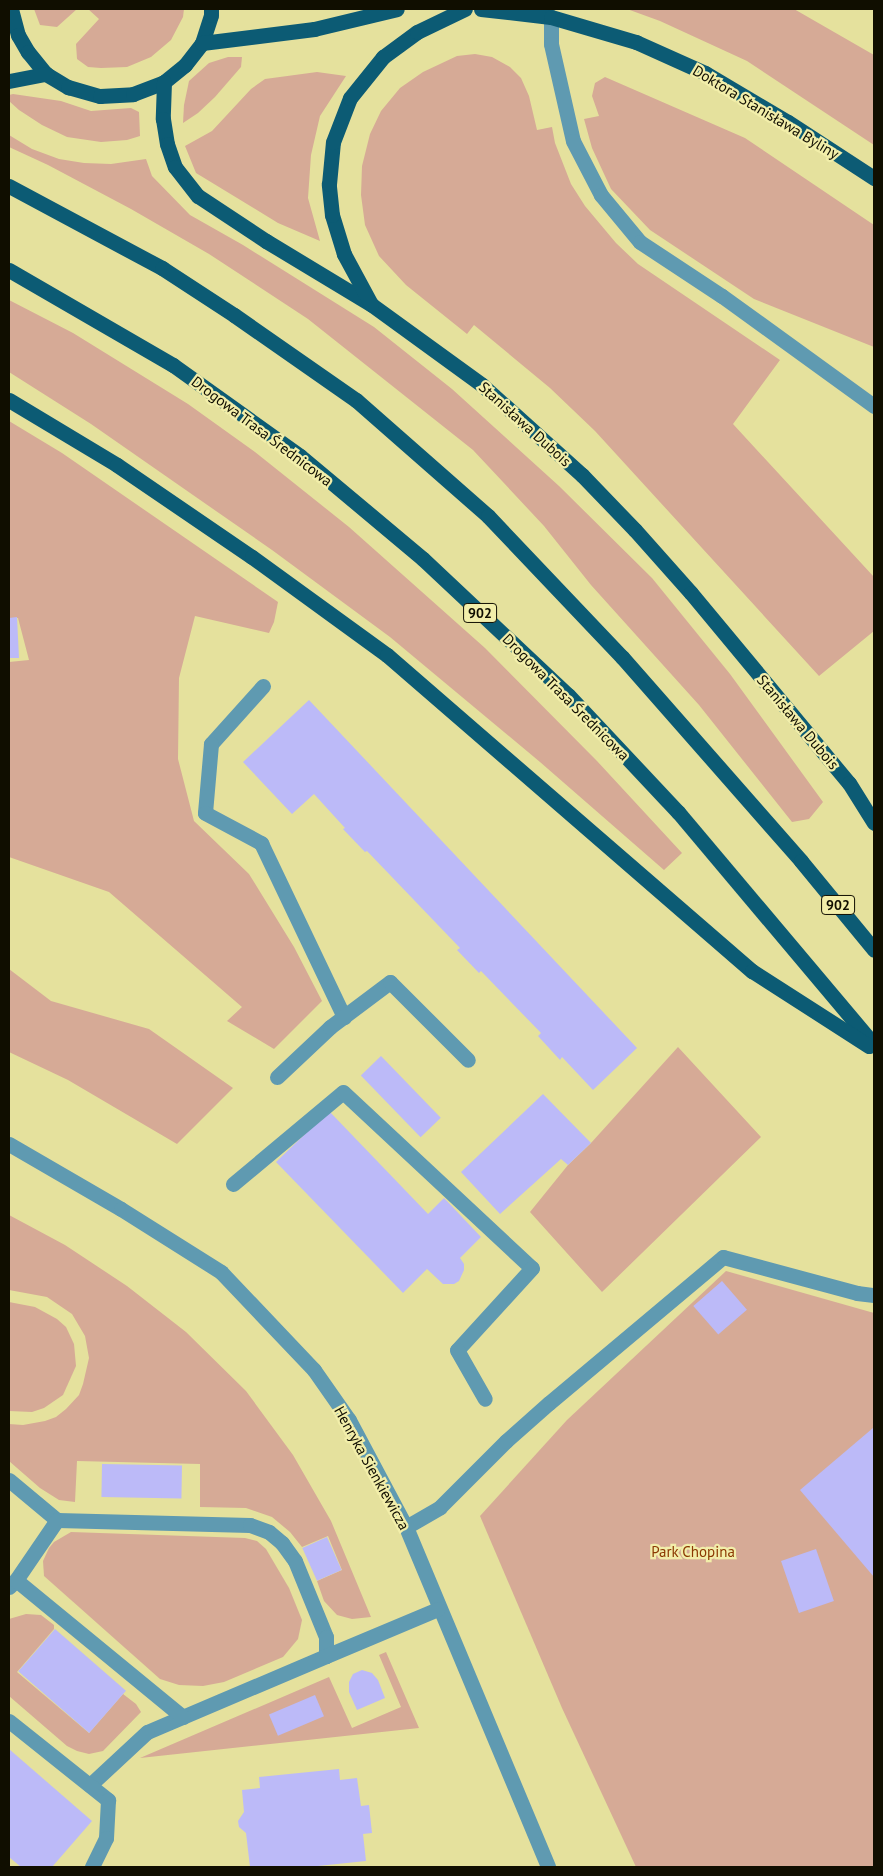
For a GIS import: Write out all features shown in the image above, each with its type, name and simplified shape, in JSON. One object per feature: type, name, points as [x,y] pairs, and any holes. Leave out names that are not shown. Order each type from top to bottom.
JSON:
[{"type":"main road","points":[[11,9],[18,35],[28,52],[46,74],[68,87],[100,96],[133,94],[164,82],[185,65],[202,43],[211,15],[211,9]]},
{"type":"main road","points":[[202,43],[314,29],[397,9]]},
{"type":"main road","points":[[372,305],[344,254],[332,215],[329,184],[332,142],[350,98],[383,56],[417,32],[466,9]]},
{"type":"main road","name":"Doktora Stanisława Byliny","points":[[481,9],[551,17],[636,42],[705,73],[788,122],[874,178]]},
{"type":"main road","points":[[9,82],[46,74]]},
{"type":"main road","name":"Stanisława Dubois","points":[[164,82],[163,119],[167,144],[175,167],[198,196],[266,241],[372,305],[482,385],[582,476],[635,530],[691,593],[849,782]]},
{"type":"main road","name":"902","points":[[9,186],[162,268],[234,314],[356,400],[488,516],[622,657],[801,861],[874,950]]},
{"type":"main road","name":"Drogowa Trasa Średnicowa","points":[[9,270],[173,365],[300,456],[423,559],[568,695],[678,812],[874,1045]]},
{"type":"main road","points":[[9,400],[125,470],[252,557],[387,655],[752,971],[874,1050]]},
{"type":"main road","points":[[849,782],[874,823]]},
{"type":"street","points":[[551,17],[551,44],[573,140],[601,195],[634,236],[640,242],[722,296],[874,406]]},
{"type":"street","points":[[263,686],[211,744],[205,813],[261,843],[344,1017]]},
{"type":"street","name":"Stanisława Dubois","points":[[849,782],[874,811]]},
{"type":"street","points":[[277,1077],[344,1017],[390,982],[468,1060]]},
{"type":"street","points":[[233,1184],[343,1092],[532,1268],[457,1350],[485,1399]]},
{"type":"street","name":"Henryka Sienkiewicza","points":[[9,1144],[121,1209],[222,1272],[314,1370],[349,1420],[406,1527],[438,1608],[548,1867]]},
{"type":"street","points":[[406,1527],[440,1507],[506,1441],[549,1403],[723,1257],[874,1296]]},
{"type":"street","points":[[9,1480],[57,1520],[250,1525],[269,1532],[282,1543],[295,1561],[326,1637],[326,1656]]},
{"type":"street","points":[[57,1520],[12,1584],[183,1717]]},
{"type":"street","points":[[90,1785],[147,1732],[438,1608]]},
{"type":"street","points":[[9,1720],[108,1800],[106,1838],[92,1867]]},
{"type":"green space","points":[[34,9],[77,9],[57,27],[40,25]]},
{"type":"green space","points":[[88,9],[184,9],[183,17],[171,40],[151,57],[127,67],[101,68],[88,67],[77,59],[76,44],[99,19]]},
{"type":"green space","points":[[627,9],[794,9],[874,55],[874,145],[747,61],[660,21]]},
{"type":"green space","points":[[475,54],[492,57],[510,67],[521,78],[529,96],[537,130],[552,127],[555,143],[571,184],[585,206],[616,243],[638,264],[780,360],[733,424],[874,577],[874,631],[819,676],[595,431],[550,388],[474,325],[467,334],[406,285],[379,256],[365,225],[361,195],[362,166],[370,134],[381,111],[400,88],[423,72],[457,56]]},
{"type":"green space","points":[[228,57],[242,57],[241,67],[215,97],[198,113],[183,123],[184,105],[189,81],[209,63]]},
{"type":"green space","points":[[317,72],[346,76],[320,116],[311,155],[308,198],[320,241],[278,223],[196,173],[185,146],[212,131],[251,89],[265,79]]},
{"type":"green space","points":[[605,77],[745,138],[874,225],[874,347],[754,299],[650,230],[611,189],[592,148],[584,119],[599,116],[592,96],[595,83]]},
{"type":"green space","points":[[9,95],[61,101],[91,111],[131,108],[139,112],[140,136],[127,140],[101,142],[67,137],[42,125],[19,110],[9,101]]},
{"type":"green space","points":[[9,135],[32,149],[59,159],[84,163],[111,164],[146,159],[152,176],[190,215],[243,245],[374,327],[452,389],[559,486],[652,578],[730,674],[823,802],[809,819],[792,822],[699,705],[591,585],[544,526],[473,450],[308,319],[209,254],[131,209],[48,165],[9,147]]},
{"type":"green space","points":[[9,300],[73,333],[188,404],[255,452],[349,527],[485,648],[597,761],[682,853],[664,870],[540,762],[390,637],[272,550],[91,424],[9,372]]},
{"type":"green space","points":[[9,421],[62,453],[278,602],[274,622],[269,633],[195,616],[179,678],[178,759],[194,821],[249,874],[294,947],[322,1001],[274,1049],[227,1021],[242,1007],[109,892],[9,857],[9,662],[29,660],[18,618],[9,618]]},
{"type":"green space","points":[[9,969],[51,1001],[149,1029],[233,1088],[177,1144],[68,1080],[9,1052]]},
{"type":"green space","points":[[678,1047],[761,1137],[602,1292],[530,1212],[568,1165],[591,1143]]},
{"type":"green space","points":[[9,1215],[65,1245],[127,1286],[186,1332],[246,1391],[293,1455],[331,1521],[371,1617],[352,1619],[337,1615],[324,1601],[317,1581],[342,1570],[328,1536],[302,1547],[290,1532],[272,1517],[246,1508],[200,1507],[200,1464],[77,1461],[75,1502],[59,1500],[40,1488],[9,1461],[9,1424],[23,1425],[45,1421],[56,1417],[66,1409],[79,1395],[89,1358],[85,1336],[72,1314],[47,1297],[9,1290]]},
{"type":"green space","name":"Park Chopina","points":[[726,1271],[874,1313],[874,1867],[636,1867],[562,1708],[480,1516],[567,1420]]},
{"type":"green space","points":[[9,1302],[35,1307],[57,1319],[66,1327],[74,1344],[76,1366],[63,1395],[44,1408],[32,1412],[9,1411]]},
{"type":"green space","points":[[71,1532],[245,1538],[257,1541],[266,1549],[289,1588],[302,1620],[298,1639],[283,1657],[224,1682],[203,1686],[179,1685],[160,1679],[44,1576],[43,1561],[49,1548],[54,1542]]},
{"type":"green space","points":[[26,1614],[41,1615],[54,1625],[54,1629],[17,1672],[89,1733],[123,1694],[136,1704],[141,1712],[103,1751],[89,1754],[67,1746],[9,1696],[9,1619]]},
{"type":"green space","points":[[386,1652],[419,1728],[140,1758],[329,1677],[352,1728],[401,1707],[379,1655]]},
{"type":"building","points":[[17,617],[19,658],[9,658],[9,618]]},
{"type":"building","points":[[309,700],[637,1048],[593,1090],[562,1057],[560,1060],[538,1036],[541,1033],[481,971],[479,973],[457,950],[460,948],[367,851],[365,852],[343,829],[345,828],[314,794],[292,814],[243,762]]},
{"type":"building","points":[[381,1056],[441,1118],[421,1137],[361,1075]]},
{"type":"building","points":[[543,1094],[591,1143],[568,1165],[561,1159],[500,1214],[461,1172]]},
{"type":"building","points":[[329,1111],[428,1214],[444,1198],[481,1237],[460,1258],[464,1264],[464,1270],[459,1281],[454,1284],[443,1284],[427,1269],[403,1293],[276,1162]]},
{"type":"building","points":[[722,1281],[747,1310],[718,1335],[693,1306]]},
{"type":"building","points":[[874,1429],[874,1577],[800,1490]]},
{"type":"building","points":[[102,1464],[182,1465],[181,1498],[101,1497]]},
{"type":"building","points":[[327,1537],[342,1570],[317,1581],[302,1548]]},
{"type":"building","points":[[816,1549],[834,1601],[799,1613],[781,1561]]},
{"type":"building","points":[[55,1629],[126,1691],[89,1733],[18,1671]]},
{"type":"building","points":[[362,1670],[372,1673],[378,1680],[385,1698],[357,1710],[349,1692],[349,1682],[353,1674]]},
{"type":"building","points":[[315,1695],[324,1716],[278,1736],[269,1715]]},
{"type":"building","points":[[9,1749],[92,1821],[52,1867],[21,1867],[9,1857]]},
{"type":"building","points":[[339,1769],[340,1780],[357,1778],[361,1806],[369,1805],[372,1833],[363,1834],[366,1861],[308,1867],[250,1867],[246,1833],[239,1827],[238,1821],[244,1812],[242,1790],[260,1788],[259,1777]]}]
